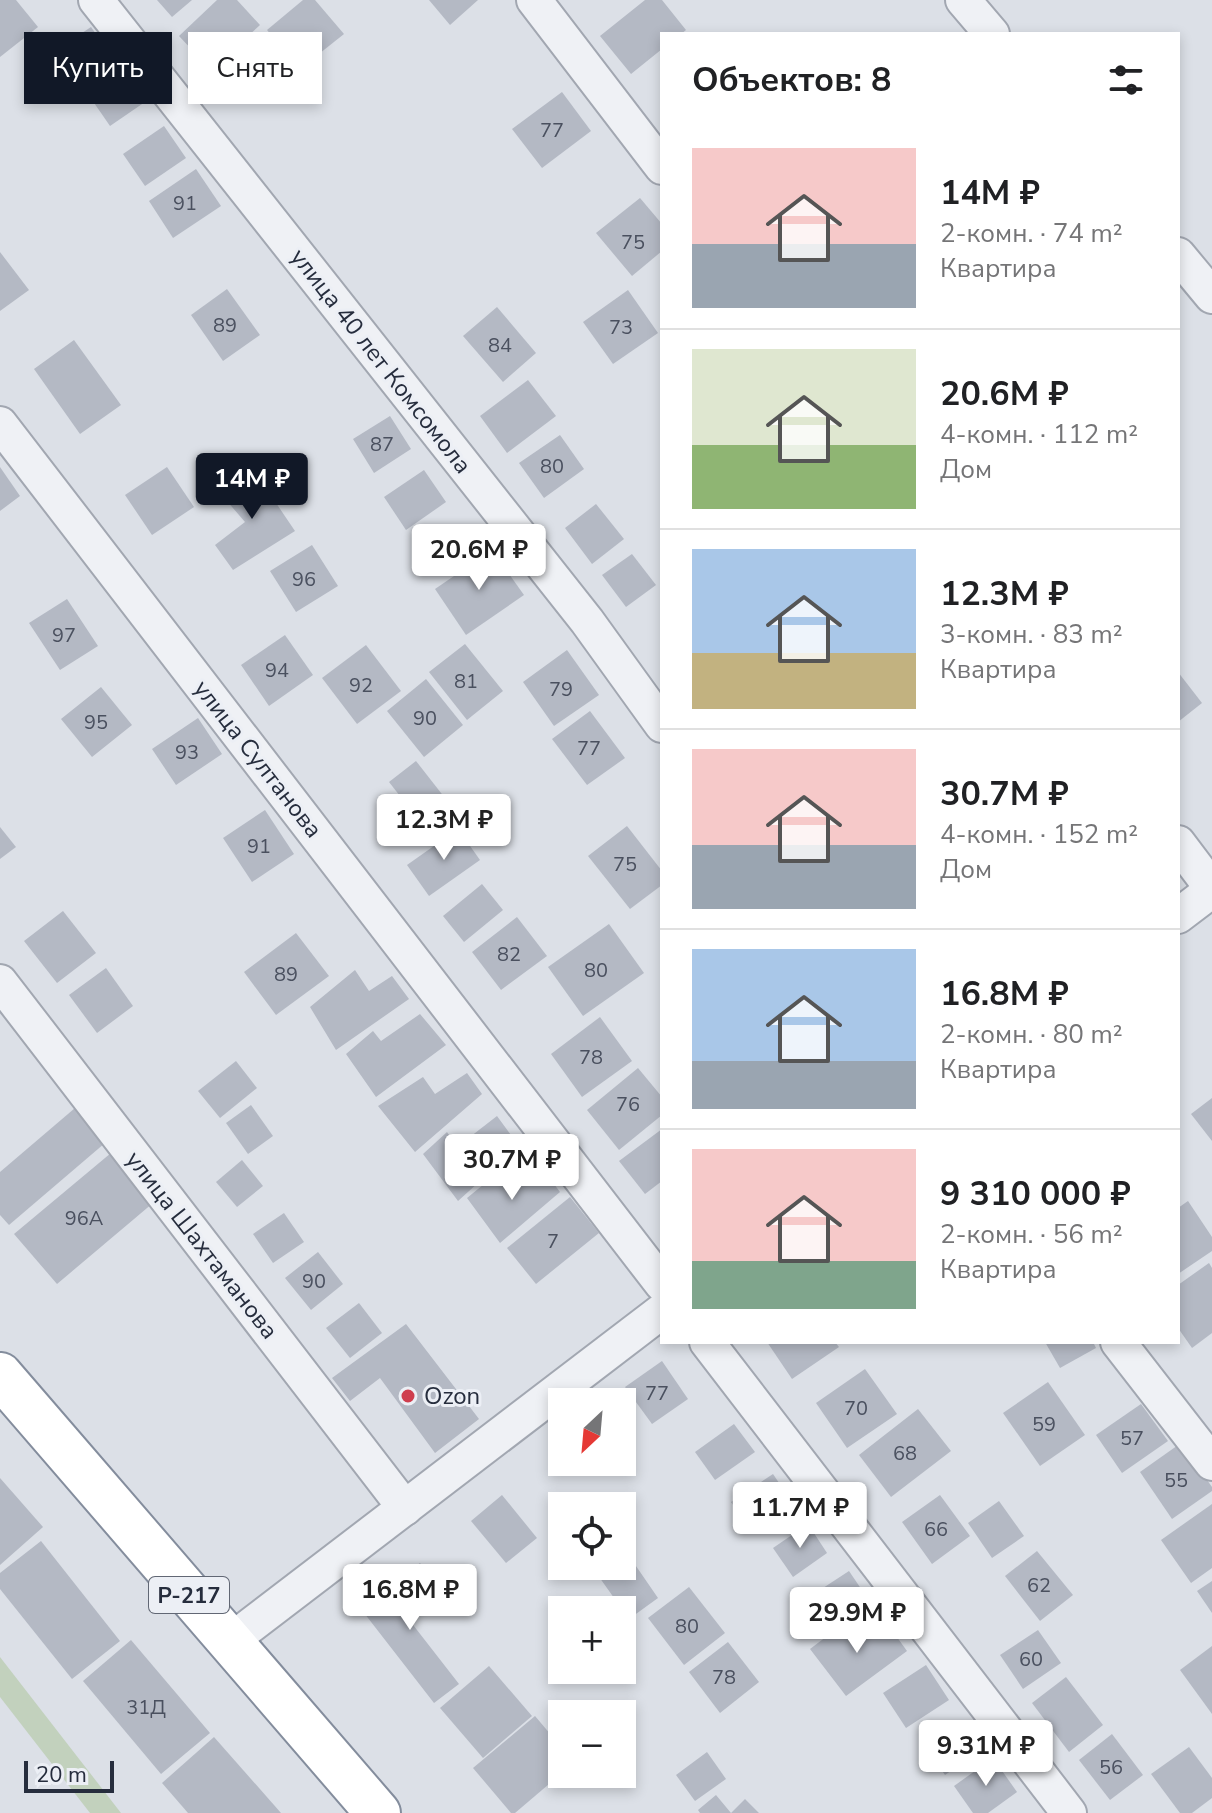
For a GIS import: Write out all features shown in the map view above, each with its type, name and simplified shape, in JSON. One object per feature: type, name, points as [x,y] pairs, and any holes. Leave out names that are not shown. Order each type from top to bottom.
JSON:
[{"type":"highway","name":"Р-217","points":[[0,1375],[378,1813]]},
{"type":"street","name":"улица 40 лет Комсомола","points":[[96,0],[587,621],[660,722]]},
{"type":"street","points":[[534,0],[660,164]]},
{"type":"street","points":[[963,0],[990,32]]},
{"type":"street","points":[[1180,257],[1212,296]]},
{"type":"street","name":"улица Султанова","points":[[0,424],[660,1281]]},
{"type":"street","points":[[1180,846],[1212,889],[1180,914]]},
{"type":"street","name":"улица Шахтаманова","points":[[0,982],[405,1508]]},
{"type":"street","points":[[229,1642],[660,1313]]},
{"type":"street","points":[[709,1344],[1069,1813]]},
{"type":"street","points":[[1120,1344],[1212,1463]]},
{"type":"green space","points":[[0,1657],[121,1813],[90,1813],[0,1697]]},
{"type":"building","points":[[0,0],[16,0],[38,27],[32,32],[24,32],[24,38],[0,57]]},
{"type":"building","points":[[157,0],[192,0],[172,17]]},
{"type":"building","points":[[217,0],[237,0],[260,25],[252,32],[188,32],[188,46],[179,36]]},
{"type":"building","points":[[303,0],[315,0],[344,34],[322,52],[322,32],[267,30]]},
{"type":"building","points":[[429,0],[478,0],[450,25]]},
{"type":"building","points":[[645,0],[662,0],[686,30],[660,32],[660,51],[631,74],[600,36]]},
{"type":"building","points":[[562,92],[591,131],[542,168],[512,129]]},
{"type":"building","points":[[95,104],[142,104],[110,126]]},
{"type":"building","points":[[164,126],[186,158],[145,186],[123,154]]},
{"type":"building","points":[[196,169],[221,206],[173,238],[149,201]]},
{"type":"building","points":[[640,198],[660,222],[660,253],[632,276],[596,233]]},
{"type":"building","points":[[0,252],[29,290],[0,311]]},
{"type":"building","points":[[227,289],[260,335],[223,361],[191,315]]},
{"type":"building","points":[[628,290],[658,333],[613,364],[583,322]]},
{"type":"building","points":[[497,307],[536,353],[503,382],[463,336]]},
{"type":"building","points":[[74,340],[121,405],[80,434],[34,369]]},
{"type":"building","points":[[528,380],[556,416],[507,453],[480,416]]},
{"type":"building","points":[[390,416],[411,449],[374,473],[353,439]]},
{"type":"building","points":[[560,435],[584,469],[544,498],[519,463]]},
{"type":"building","points":[[0,467],[20,496],[0,511]]},
{"type":"building","points":[[167,467],[194,507],[152,535],[125,495]]},
{"type":"building","points":[[253,469],[295,531],[233,570],[215,545],[245,522],[220,493]]},
{"type":"building","points":[[424,470],[446,502],[406,530],[384,497]]},
{"type":"building","points":[[596,504],[624,539],[592,564],[565,528]]},
{"type":"building","points":[[312,545],[338,586],[296,612],[270,571]]},
{"type":"building","points":[[492,550],[524,595],[466,635],[435,589]]},
{"type":"building","points":[[632,554],[656,585],[626,607],[602,575]]},
{"type":"building","points":[[67,599],[98,646],[60,670],[29,623]]},
{"type":"building","points":[[285,635],[313,675],[269,706],[241,665]]},
{"type":"building","points":[[465,644],[503,691],[467,720],[429,672]]},
{"type":"building","points":[[366,645],[401,691],[357,724],[322,678]]},
{"type":"building","points":[[567,650],[599,695],[554,726],[523,682]]},
{"type":"building","points":[[1180,675],[1202,703],[1180,720]]},
{"type":"building","points":[[426,679],[463,725],[424,757],[387,711]]},
{"type":"building","points":[[101,687],[132,725],[92,757],[61,719]]},
{"type":"building","points":[[590,711],[625,758],[587,785],[552,739]]},
{"type":"building","points":[[198,718],[222,754],[176,785],[152,749]]},
{"type":"building","points":[[416,761],[452,807],[425,828],[389,782]]},
{"type":"building","points":[[265,810],[294,854],[252,882],[223,838]]},
{"type":"building","points":[[627,826],[660,868],[660,886],[630,909],[588,856]]},
{"type":"building","points":[[0,827],[16,847],[0,859]]},
{"type":"building","points":[[458,829],[480,860],[429,896],[407,865]]},
{"type":"building","points":[[482,884],[503,910],[464,942],[443,916]]},
{"type":"building","points":[[63,911],[96,953],[57,983],[24,941]]},
{"type":"building","points":[[517,917],[547,956],[501,990],[472,952]]},
{"type":"building","points":[[609,924],[644,973],[583,1016],[548,967]]},
{"type":"building","points":[[296,933],[329,976],[276,1015],[244,972]]},
{"type":"building","points":[[106,968],[133,1006],[97,1033],[69,995]]},
{"type":"building","points":[[355,970],[369,991],[392,976],[409,999],[336,1050],[310,1007]]},
{"type":"building","points":[[420,1014],[446,1045],[376,1097],[346,1054],[373,1031],[381,1041]]},
{"type":"building","points":[[600,1017],[632,1061],[582,1097],[551,1054]]},
{"type":"building","points":[[236,1061],[257,1088],[220,1118],[198,1091]]},
{"type":"building","points":[[638,1068],[660,1095],[660,1117],[619,1150],[587,1110]]},
{"type":"building","points":[[467,1073],[482,1094],[415,1152],[378,1106],[423,1077],[435,1094]]},
{"type":"building","points":[[1212,1098],[1212,1141],[1191,1114]]},
{"type":"building","points":[[251,1105],[273,1136],[248,1154],[226,1123]]},
{"type":"building","points":[[75,1108],[105,1143],[9,1225],[0,1215],[0,1172]]},
{"type":"building","points":[[497,1116],[519,1146],[458,1201],[423,1154],[447,1132],[457,1147]]},
{"type":"building","points":[[660,1130],[660,1183],[645,1194],[619,1161]]},
{"type":"building","points":[[111,1153],[153,1203],[57,1284],[14,1234]]},
{"type":"building","points":[[242,1160],[263,1186],[237,1207],[216,1182]]},
{"type":"building","points":[[542,1168],[560,1192],[500,1243],[467,1198],[500,1171],[513,1191]]},
{"type":"building","points":[[570,1197],[599,1233],[536,1284],[507,1248]]},
{"type":"building","points":[[1188,1201],[1212,1237],[1212,1251],[1180,1273],[1180,1207]]},
{"type":"building","points":[[284,1213],[304,1242],[273,1263],[253,1234]]},
{"type":"building","points":[[318,1252],[343,1284],[311,1310],[285,1278]]},
{"type":"building","points":[[1209,1263],[1212,1268],[1212,1333],[1192,1348],[1180,1331],[1180,1284]]},
{"type":"building","points":[[359,1303],[382,1333],[350,1358],[326,1328]]},
{"type":"building","points":[[406,1324],[479,1419],[435,1453],[380,1378],[350,1401],[332,1378]]},
{"type":"building","points":[[768,1344],[837,1344],[839,1347],[792,1379]]},
{"type":"building","points":[[1046,1344],[1094,1344],[1096,1348],[1060,1368]]},
{"type":"building","points":[[662,1361],[688,1399],[652,1424],[636,1402],[636,1388],[625,1387]]},
{"type":"building","points":[[865,1369],[897,1414],[847,1448],[816,1403]]},
{"type":"building","points":[[1048,1382],[1085,1435],[1040,1466],[1003,1413]]},
{"type":"building","points":[[1141,1404],[1168,1441],[1122,1473],[1096,1435]]},
{"type":"building","points":[[918,1409],[951,1451],[891,1497],[859,1455]]},
{"type":"building","points":[[734,1424],[755,1452],[715,1480],[695,1452]]},
{"type":"building","points":[[1181,1443],[1212,1491],[1172,1519],[1140,1472]]},
{"type":"building","points":[[773,1474],[792,1502],[751,1530],[731,1502]]},
{"type":"building","points":[[0,1478],[43,1527],[0,1565]]},
{"type":"building","points":[[502,1495],[537,1538],[506,1563],[471,1521]]},
{"type":"building","points":[[940,1495],[970,1536],[932,1564],[902,1522]]},
{"type":"building","points":[[999,1501],[1024,1536],[992,1558],[968,1523]]},
{"type":"building","points":[[1212,1504],[1212,1568],[1191,1583],[1161,1540]]},
{"type":"building","points":[[808,1524],[827,1553],[793,1577],[773,1548]]},
{"type":"building","points":[[41,1541],[120,1641],[72,1679],[0,1589],[0,1573]]},
{"type":"building","points":[[1037,1551],[1073,1595],[1040,1621],[1005,1576]]},
{"type":"building","points":[[420,1563],[438,1585],[403,1612],[459,1684],[434,1703],[361,1609]]},
{"type":"building","points":[[636,1566],[658,1598],[636,1614],[636,1596],[613,1596],[601,1580],[636,1580]]},
{"type":"building","points":[[849,1571],[868,1599],[813,1635],[794,1607]]},
{"type":"building","points":[[1212,1581],[1212,1613],[1197,1591]]},
{"type":"building","points":[[689,1587],[725,1633],[684,1665],[648,1618]]},
{"type":"building","points":[[886,1622],[907,1651],[846,1696],[810,1649],[843,1624],[855,1642]]},
{"type":"building","points":[[1038,1630],[1061,1663],[1023,1689],[1000,1655]]},
{"type":"building","points":[[131,1640],[210,1733],[161,1774],[83,1681]]},
{"type":"building","points":[[728,1642],[759,1682],[720,1713],[689,1672]]},
{"type":"building","points":[[1212,1646],[1212,1714],[1180,1670]]},
{"type":"building","points":[[926,1665],[949,1700],[906,1728],[883,1693]]},
{"type":"building","points":[[489,1666],[532,1716],[483,1758],[440,1708]]},
{"type":"building","points":[[1066,1677],[1103,1725],[1069,1752],[1032,1703]]},
{"type":"building","points":[[535,1716],[548,1731],[548,1785],[515,1813],[511,1813],[473,1768]]},
{"type":"building","points":[[964,1724],[982,1749],[945,1775],[928,1750]]},
{"type":"building","points":[[1112,1734],[1143,1775],[1110,1800],[1079,1760]]},
{"type":"building","points":[[214,1737],[281,1813],[188,1813],[162,1783]]},
{"type":"building","points":[[1189,1747],[1212,1778],[1212,1798],[1192,1813],[1180,1813],[1151,1774]]},
{"type":"building","points":[[707,1752],[726,1779],[695,1801],[676,1775]]},
{"type":"building","points":[[993,1758],[1017,1792],[988,1813],[973,1813],[954,1786]]},
{"type":"building","points":[[716,1795],[731,1813],[700,1813],[698,1810]]},
{"type":"building","points":[[745,1799],[759,1813],[731,1813]]},
{"type":"place","name":"Ozon","points":[[408,1396]]}]
